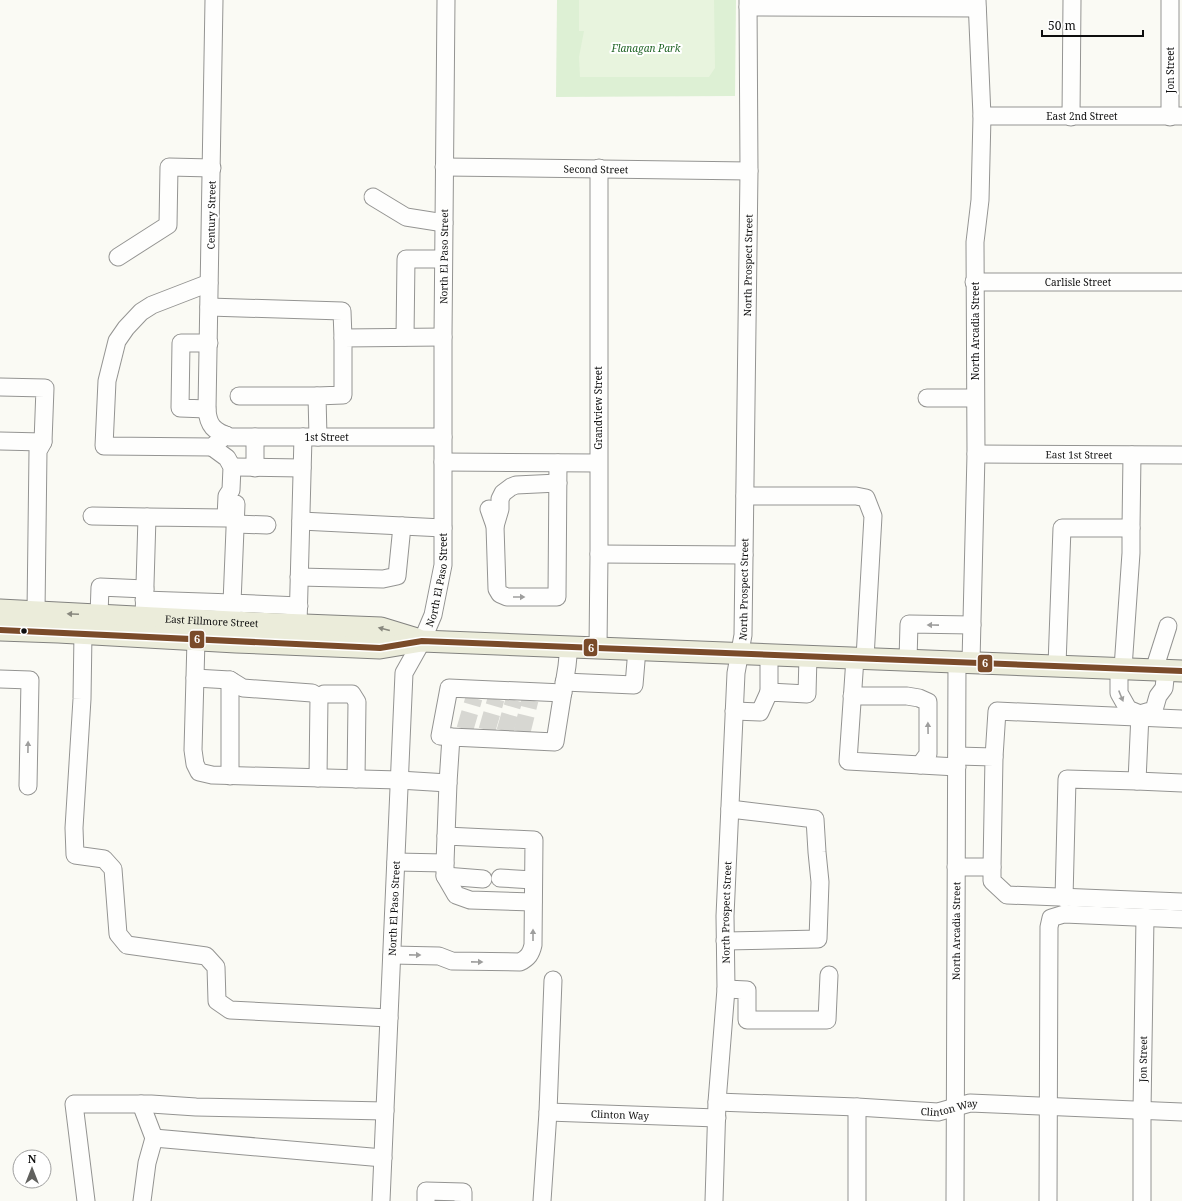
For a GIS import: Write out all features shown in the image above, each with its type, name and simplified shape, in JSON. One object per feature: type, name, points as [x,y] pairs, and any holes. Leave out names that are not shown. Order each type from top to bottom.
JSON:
[{"type":"main road","name":"East Fillmore Street","points":[[0,610],[99,615],[144,602],[232,613],[298,616],[381,628],[422,641]]},
{"type":"main road","name":"East Fillmore Street","points":[[0,630],[380,648],[422,641],[1167,670]]},
{"type":"street","name":"Century Street","points":[[214,0],[207,409],[208,418],[219,432]]},
{"type":"street","name":"North El Paso Street","points":[[381,1201],[404,673],[422,641],[433,615],[443,565],[443,259],[446,0]]},
{"type":"street","points":[[1071,117],[1072,0]]},
{"type":"street","name":"Jon Street","points":[[1170,0],[1176,116]]},
{"type":"street","points":[[748,4],[977,4]]},
{"type":"street","name":"North Prospect Street","points":[[714,1201],[717,1110],[726,989],[725,916],[734,711],[736,673],[743,635],[748,171],[748,4]]},
{"type":"street","name":"North Arcadia Street","points":[[955,1201],[957,761],[964,662],[972,625],[976,454],[974,282],[975,242],[980,200],[982,116],[977,4]]},
{"type":"street","name":"East 2nd Street","points":[[982,116],[1176,116]]},
{"type":"street","points":[[118,257],[168,225],[169,167],[212,168]]},
{"type":"street","name":"Second Street","points":[[444,167],[748,171]]},
{"type":"street","name":"Grandview Street","points":[[598,168],[598,648]]},
{"type":"street","points":[[373,197],[406,217],[444,223]]},
{"type":"street","points":[[405,337],[406,259],[443,259]]},
{"type":"street","name":"Carlisle Street","points":[[974,282],[1182,282]]},
{"type":"street","points":[[92,516],[226,518],[227,496],[231,490],[232,467],[227,458],[212,447],[104,446],[107,381],[117,341],[126,328],[141,312],[152,305],[209,283]]},
{"type":"street","points":[[209,307],[342,311],[343,395],[239,396]]},
{"type":"street","points":[[343,338],[443,337]]},
{"type":"street","points":[[207,409],[180,408],[181,343],[208,343]]},
{"type":"street","points":[[0,387],[45,388],[43,442],[38,451],[36,612]]},
{"type":"street","points":[[298,616],[302,468],[311,437],[317,396]]},
{"type":"street","points":[[927,398],[975,398]]},
{"type":"street","points":[[212,447],[219,432]]},
{"type":"street","name":"1st Street","points":[[219,432],[230,437],[443,436]]},
{"type":"street","points":[[255,437],[255,468]]},
{"type":"street","points":[[0,440],[43,442]]},
{"type":"street","name":"East 1st Street","points":[[976,454],[1182,455]]},
{"type":"street","points":[[1132,455],[1131,553],[1118,693],[1128,710],[1140,716],[1154,710],[1158,696],[1164,688],[1167,670],[1168,626]]},
{"type":"street","points":[[443,462],[558,474]]},
{"type":"street","points":[[495,526],[500,509],[500,499],[503,493],[511,487],[598,463]]},
{"type":"street","points":[[232,467],[302,468]]},
{"type":"street","points":[[558,474],[557,597],[508,597],[500,594],[497,589],[495,526],[488,504],[491,492],[496,486],[508,478],[515,476],[558,474]]},
{"type":"street","points":[[231,490],[236,497],[232,613]]},
{"type":"street","points":[[745,496],[856,496],[866,498],[873,516],[860,658],[852,696],[848,761],[920,765],[994,757]]},
{"type":"street","points":[[99,615],[100,587],[144,602],[147,517]]},
{"type":"street","points":[[301,521],[443,528]]},
{"type":"street","points":[[235,524],[267,525]]},
{"type":"street","points":[[299,577],[383,579],[397,576],[402,526]]},
{"type":"street","points":[[1057,665],[1062,528],[1132,528]]},
{"type":"street","points":[[599,554],[744,555]]},
{"type":"street","points":[[908,660],[909,624],[972,625]]},
{"type":"street","points":[[83,633],[82,699],[74,828],[75,855],[104,859],[113,869],[118,934],[127,945],[206,956],[216,967],[218,1000],[230,1010],[389,1018]]},
{"type":"street","points":[[196,640],[193,750],[195,764],[199,772],[212,775],[230,776],[399,780],[448,783]]},
{"type":"street","points":[[568,646],[563,687],[555,742],[486,734],[440,736],[448,688],[476,694],[523,696],[563,687],[634,684],[637,649]]},
{"type":"street","points":[[734,711],[760,712],[768,692],[769,654]]},
{"type":"street","points":[[768,692],[808,694],[808,656]]},
{"type":"street","points":[[195,678],[230,680],[243,688],[312,693],[319,697]]},
{"type":"street","points":[[0,679],[30,680],[28,786]]},
{"type":"street","points":[[230,680],[230,776]]},
{"type":"street","points":[[319,697],[324,694],[352,694],[357,702],[356,779]]},
{"type":"street","points":[[852,696],[907,696],[919,698],[928,702],[928,754],[920,765]]},
{"type":"street","points":[[318,778],[319,697]]},
{"type":"street","points":[[1182,719],[997,711],[994,757],[992,867],[992,881],[1007,895],[1182,902]]},
{"type":"street","points":[[1137,781],[1140,716]]},
{"type":"street","points":[[460,734],[448,783],[445,870],[456,895],[470,900],[533,902]]},
{"type":"street","points":[[1064,898],[1067,779],[1182,783]]},
{"type":"street","points":[[725,941],[818,940],[820,882],[815,819],[730,809]]},
{"type":"street","points":[[392,955],[439,956],[452,961],[520,962],[526,960],[531,954],[533,945],[534,840],[446,836]]},
{"type":"street","points":[[396,862],[445,870],[483,879]]},
{"type":"street","points":[[956,867],[992,867]]},
{"type":"street","points":[[500,878],[533,880]]},
{"type":"street","points":[[1048,1201],[1048,927],[1051,918],[1064,914],[1182,919]]},
{"type":"street","name":"Jon Street","points":[[1142,1201],[1145,917]]},
{"type":"street","points":[[726,989],[748,990],[747,1020],[827,1020],[829,975]]},
{"type":"street","points":[[542,1201],[548,1112],[553,980]]},
{"type":"street","name":"Clinton Way","points":[[548,1112],[858,1107],[938,1112],[970,1103],[1182,1112]]},
{"type":"street","points":[[86,1201],[74,1104],[141,1104],[196,1107],[385,1111]]},
{"type":"street","points":[[141,1104],[154,1138],[148,1163],[142,1201]]},
{"type":"street","points":[[857,1201],[858,1107]]},
{"type":"street","points":[[154,1138],[383,1158]]},
{"type":"street","points":[[426,1201],[426,1191],[463,1192],[463,1201]]},
{"type":"green space","name":"Flanagan Park","points":[[557,0],[736,0],[735,96],[556,97]]},
{"type":"green space","points":[[579,0],[714,0],[715,68],[709,77],[580,77],[579,57],[584,31],[579,31]]},
{"type":"tunnel","points":[[465,729],[474,698]]},
{"type":"tunnel","points":[[487,730],[496,699]]},
{"type":"tunnel","points":[[505,731],[514,700]]},
{"type":"tunnel","points":[[522,732],[530,700]]},
{"type":"transit line","name":"6","points":[[0,630],[380,648],[422,641],[1182,671]]}]
